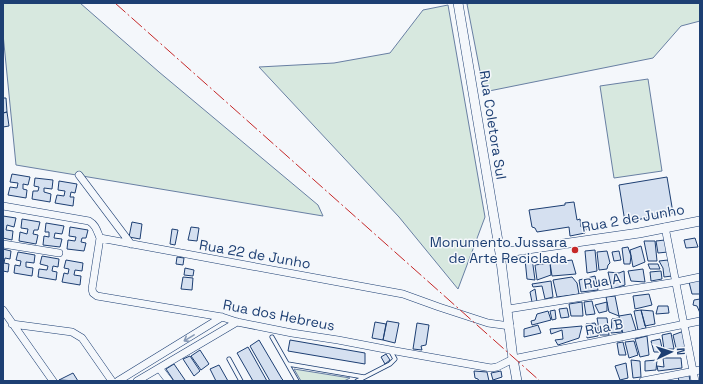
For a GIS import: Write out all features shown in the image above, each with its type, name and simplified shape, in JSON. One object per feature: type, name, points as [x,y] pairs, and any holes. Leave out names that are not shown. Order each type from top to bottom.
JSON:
[{"type":"street","name":"Rua Coletora Sul","points":[[458,3],[500,253],[510,326],[514,380]]},
{"type":"street","points":[[79,175],[130,244]]},
{"type":"street","points":[[3,206],[89,221],[97,230],[100,238]]},
{"type":"street","name":"Rua 2 de Junho","points":[[500,253],[639,234],[665,227],[700,221]]},
{"type":"street","points":[[665,227],[684,324],[696,371],[694,381]]},
{"type":"street","name":"Rua 22 de Junho","points":[[100,238],[403,294],[488,323],[510,326]]},
{"type":"street","name":"Rua dos Hebreus","points":[[100,238],[92,289],[93,293],[97,296],[222,317],[237,322],[292,333],[334,339],[491,368],[497,367],[513,359]]},
{"type":"street","points":[[3,244],[59,253]]},
{"type":"street","name":"Rua A","points":[[508,309],[700,277]]},
{"type":"street","points":[[3,310],[53,381]]},
{"type":"street","points":[[118,381],[222,317]]},
{"type":"street","name":"Rua B","points":[[513,359],[700,321]]},
{"type":"street","points":[[137,381],[237,322]]},
{"type":"street","points":[[12,324],[72,332],[82,338],[112,381]]},
{"type":"street","points":[[159,368],[169,381]]},
{"type":"street","points":[[643,381],[696,371]]},
{"type":"lane","points":[[272,336],[297,381]]},
{"type":"lane","points":[[357,381],[390,364],[395,359],[390,350]]},
{"type":"lane","points":[[229,359],[241,381]]},
{"type":"lane","points":[[288,364],[364,377]]},
{"type":"shaded area","points":[[3,3],[80,3],[159,72],[318,205],[323,216],[16,165],[3,34]]},
{"type":"shaded area","points":[[700,3],[700,21],[681,26],[653,58],[484,92],[467,4]]},
{"type":"shaded area","points":[[448,5],[485,217],[458,289],[399,217],[259,67],[334,63],[390,53],[423,10]]},
{"type":"shaded area","points":[[648,79],[662,171],[614,178],[600,86]]},
{"type":"shaded area","points":[[294,369],[350,378],[344,381],[301,381]]},
{"type":"building","points":[[3,98],[6,98],[7,112],[3,113]]},
{"type":"building","points":[[7,112],[9,126],[3,127],[3,113]]},
{"type":"building","points":[[12,174],[30,177],[28,185],[23,184],[23,189],[27,190],[26,198],[8,195],[10,187],[17,188],[18,183],[10,182]]},
{"type":"building","points":[[667,177],[673,213],[625,222],[619,185]]},
{"type":"building","points":[[35,178],[53,180],[52,189],[44,188],[44,192],[51,194],[50,202],[32,199],[33,191],[38,191],[39,187],[34,186]]},
{"type":"building","points":[[59,181],[77,184],[75,193],[71,192],[70,197],[74,197],[73,206],[55,203],[57,195],[64,196],[65,191],[58,190]]},
{"type":"building","points":[[574,202],[577,220],[580,219],[581,227],[585,226],[585,233],[570,236],[569,227],[537,232],[535,228],[532,227],[529,210],[565,205],[565,203]]},
{"type":"building","points":[[3,216],[16,218],[14,227],[7,225],[6,230],[13,231],[12,240],[3,238]]},
{"type":"building","points":[[22,219],[40,222],[38,230],[34,230],[33,234],[38,235],[36,244],[19,241],[20,232],[27,234],[28,229],[21,228]]},
{"type":"building","points":[[132,222],[142,224],[140,239],[129,237]]},
{"type":"building","points":[[46,223],[64,226],[62,234],[55,233],[54,238],[62,239],[60,247],[43,245],[44,236],[49,237],[49,232],[45,232]]},
{"type":"building","points":[[70,227],[88,230],[86,238],[82,238],[81,242],[86,243],[84,251],[67,249],[68,240],[75,241],[76,237],[69,236]]},
{"type":"building","points":[[191,227],[199,228],[197,241],[188,240]]},
{"type":"building","points":[[172,229],[178,230],[175,245],[170,244]]},
{"type":"building","points":[[695,238],[698,247],[686,248],[684,240]]},
{"type":"building","points":[[665,240],[668,252],[658,253],[656,241]]},
{"type":"building","points":[[644,241],[655,241],[657,261],[648,261]]},
{"type":"building","points":[[641,246],[645,262],[633,267],[630,250]]},
{"type":"building","points":[[628,247],[631,256],[630,264],[624,264],[622,248]]},
{"type":"building","points":[[3,249],[11,251],[10,259],[5,258],[4,263],[9,264],[8,272],[3,271]]},
{"type":"building","points":[[595,250],[597,271],[587,273],[585,251]]},
{"type":"building","points":[[607,251],[610,263],[607,269],[599,270],[597,252]]},
{"type":"building","points":[[619,251],[621,260],[614,261],[612,252]]},
{"type":"building","points":[[18,252],[35,255],[34,263],[26,262],[26,267],[33,268],[32,276],[14,273],[15,265],[20,266],[21,261],[16,260]]},
{"type":"building","points":[[42,256],[59,259],[58,267],[53,266],[52,271],[57,272],[56,280],[38,277],[39,269],[47,270],[48,266],[40,264]]},
{"type":"building","points":[[177,257],[184,258],[183,265],[176,264]]},
{"type":"building","points":[[532,258],[535,280],[527,279],[525,259]]},
{"type":"building","points":[[66,260],[83,263],[82,271],[75,270],[74,275],[81,276],[80,285],[62,282],[64,273],[68,274],[69,269],[64,268]]},
{"type":"building","points":[[572,260],[576,274],[552,276],[550,263]]},
{"type":"building","points":[[668,260],[672,276],[664,277],[663,268],[659,261]]},
{"type":"building","points":[[550,263],[551,275],[537,280],[535,265]]},
{"type":"building","points":[[648,264],[658,264],[660,269],[650,269]]},
{"type":"building","points":[[185,268],[194,270],[193,276],[184,275]]},
{"type":"building","points":[[643,269],[645,282],[631,281],[628,271]]},
{"type":"building","points":[[624,271],[625,285],[612,289],[608,272],[619,273]]},
{"type":"building","points":[[661,271],[662,279],[651,281],[650,272]]},
{"type":"building","points":[[595,276],[598,290],[581,292],[579,280]]},
{"type":"building","points":[[183,277],[193,278],[192,290],[181,289]]},
{"type":"building","points":[[572,277],[577,283],[579,294],[557,297],[553,280]]},
{"type":"building","points":[[700,279],[700,294],[692,294],[689,282]]},
{"type":"building","points":[[551,281],[553,297],[545,299],[542,286],[533,287],[532,284]]},
{"type":"building","points":[[535,289],[537,302],[532,302],[530,292]]},
{"type":"building","points":[[649,294],[652,305],[635,309],[633,296]]},
{"type":"building","points":[[615,296],[619,316],[609,312],[606,297]]},
{"type":"building","points":[[700,299],[700,313],[697,306],[693,305],[694,300]]},
{"type":"building","points":[[592,301],[595,314],[586,315],[584,302]]},
{"type":"building","points":[[582,302],[583,316],[571,316],[569,304]]},
{"type":"building","points":[[607,302],[607,311],[599,313],[595,305]]},
{"type":"building","points":[[658,306],[668,306],[669,313],[656,314]]},
{"type":"building","points":[[567,308],[569,317],[561,318],[559,309]]},
{"type":"building","points":[[555,310],[556,319],[552,320],[550,311]]},
{"type":"building","points":[[641,310],[653,311],[655,324],[645,326]]},
{"type":"building","points":[[641,310],[646,328],[638,330],[634,311]]},
{"type":"building","points":[[548,311],[551,320],[532,325],[531,321],[535,320],[537,314]]},
{"type":"building","points":[[631,314],[636,330],[623,334],[619,316]]},
{"type":"building","points":[[597,318],[607,318],[609,335],[600,335]]},
{"type":"building","points":[[619,318],[622,332],[611,333],[612,319]]},
{"type":"building","points":[[387,321],[399,323],[395,343],[383,340]]},
{"type":"building","points":[[375,322],[386,324],[383,340],[372,338]]},
{"type":"building","points":[[417,323],[429,325],[426,345],[421,346],[422,350],[413,349]]},
{"type":"building","points":[[595,323],[598,330],[598,336],[587,338],[586,324]]},
{"type":"building","points":[[538,325],[541,333],[524,337],[524,329]]},
{"type":"building","points":[[582,326],[579,338],[558,345],[555,340],[563,339],[562,330],[551,334],[550,329]]},
{"type":"building","points":[[684,331],[686,347],[676,348],[673,335]]},
{"type":"building","points":[[671,333],[674,349],[664,349],[662,335]]},
{"type":"building","points":[[647,336],[649,355],[640,357],[635,339]]},
{"type":"building","points":[[660,339],[663,352],[654,352],[651,341]]},
{"type":"building","points":[[259,340],[284,381],[270,381],[250,346]]},
{"type":"building","points":[[290,340],[365,353],[365,364],[288,351]]},
{"type":"building","points":[[634,341],[638,355],[629,358],[625,342]]},
{"type":"building","points":[[623,342],[626,355],[619,355],[617,343]]},
{"type":"building","points":[[248,347],[267,381],[253,381],[237,353]]},
{"type":"building","points":[[200,350],[209,364],[201,370],[191,356]]},
{"type":"building","points":[[386,354],[390,360],[385,364],[381,357]]},
{"type":"building","points":[[190,356],[200,371],[194,376],[183,359]]},
{"type":"building","points":[[663,358],[681,358],[682,368],[658,371],[657,366],[664,367]]},
{"type":"building","points":[[631,360],[640,361],[641,377],[633,378]]},
{"type":"building","points":[[657,360],[656,370],[645,371],[645,361]]},
{"type":"building","points":[[626,363],[628,378],[620,380],[615,366]]},
{"type":"building","points":[[174,364],[185,380],[184,381],[174,381],[166,369]]},
{"type":"building","points":[[219,365],[228,381],[216,381],[210,369]]},
{"type":"building","points":[[474,371],[487,372],[489,381],[479,381],[475,378]]},
{"type":"building","points":[[501,371],[502,377],[493,380],[491,373]]},
{"type":"building","points":[[73,373],[78,381],[59,380]]},
{"type":"building","points":[[689,375],[690,381],[679,381],[678,377]]},
{"type":"power","points":[[115,3],[540,381]]},
{"type":"place","name":"Monumento Jussara de Arte Reciclada","points":[[575,250]]}]
